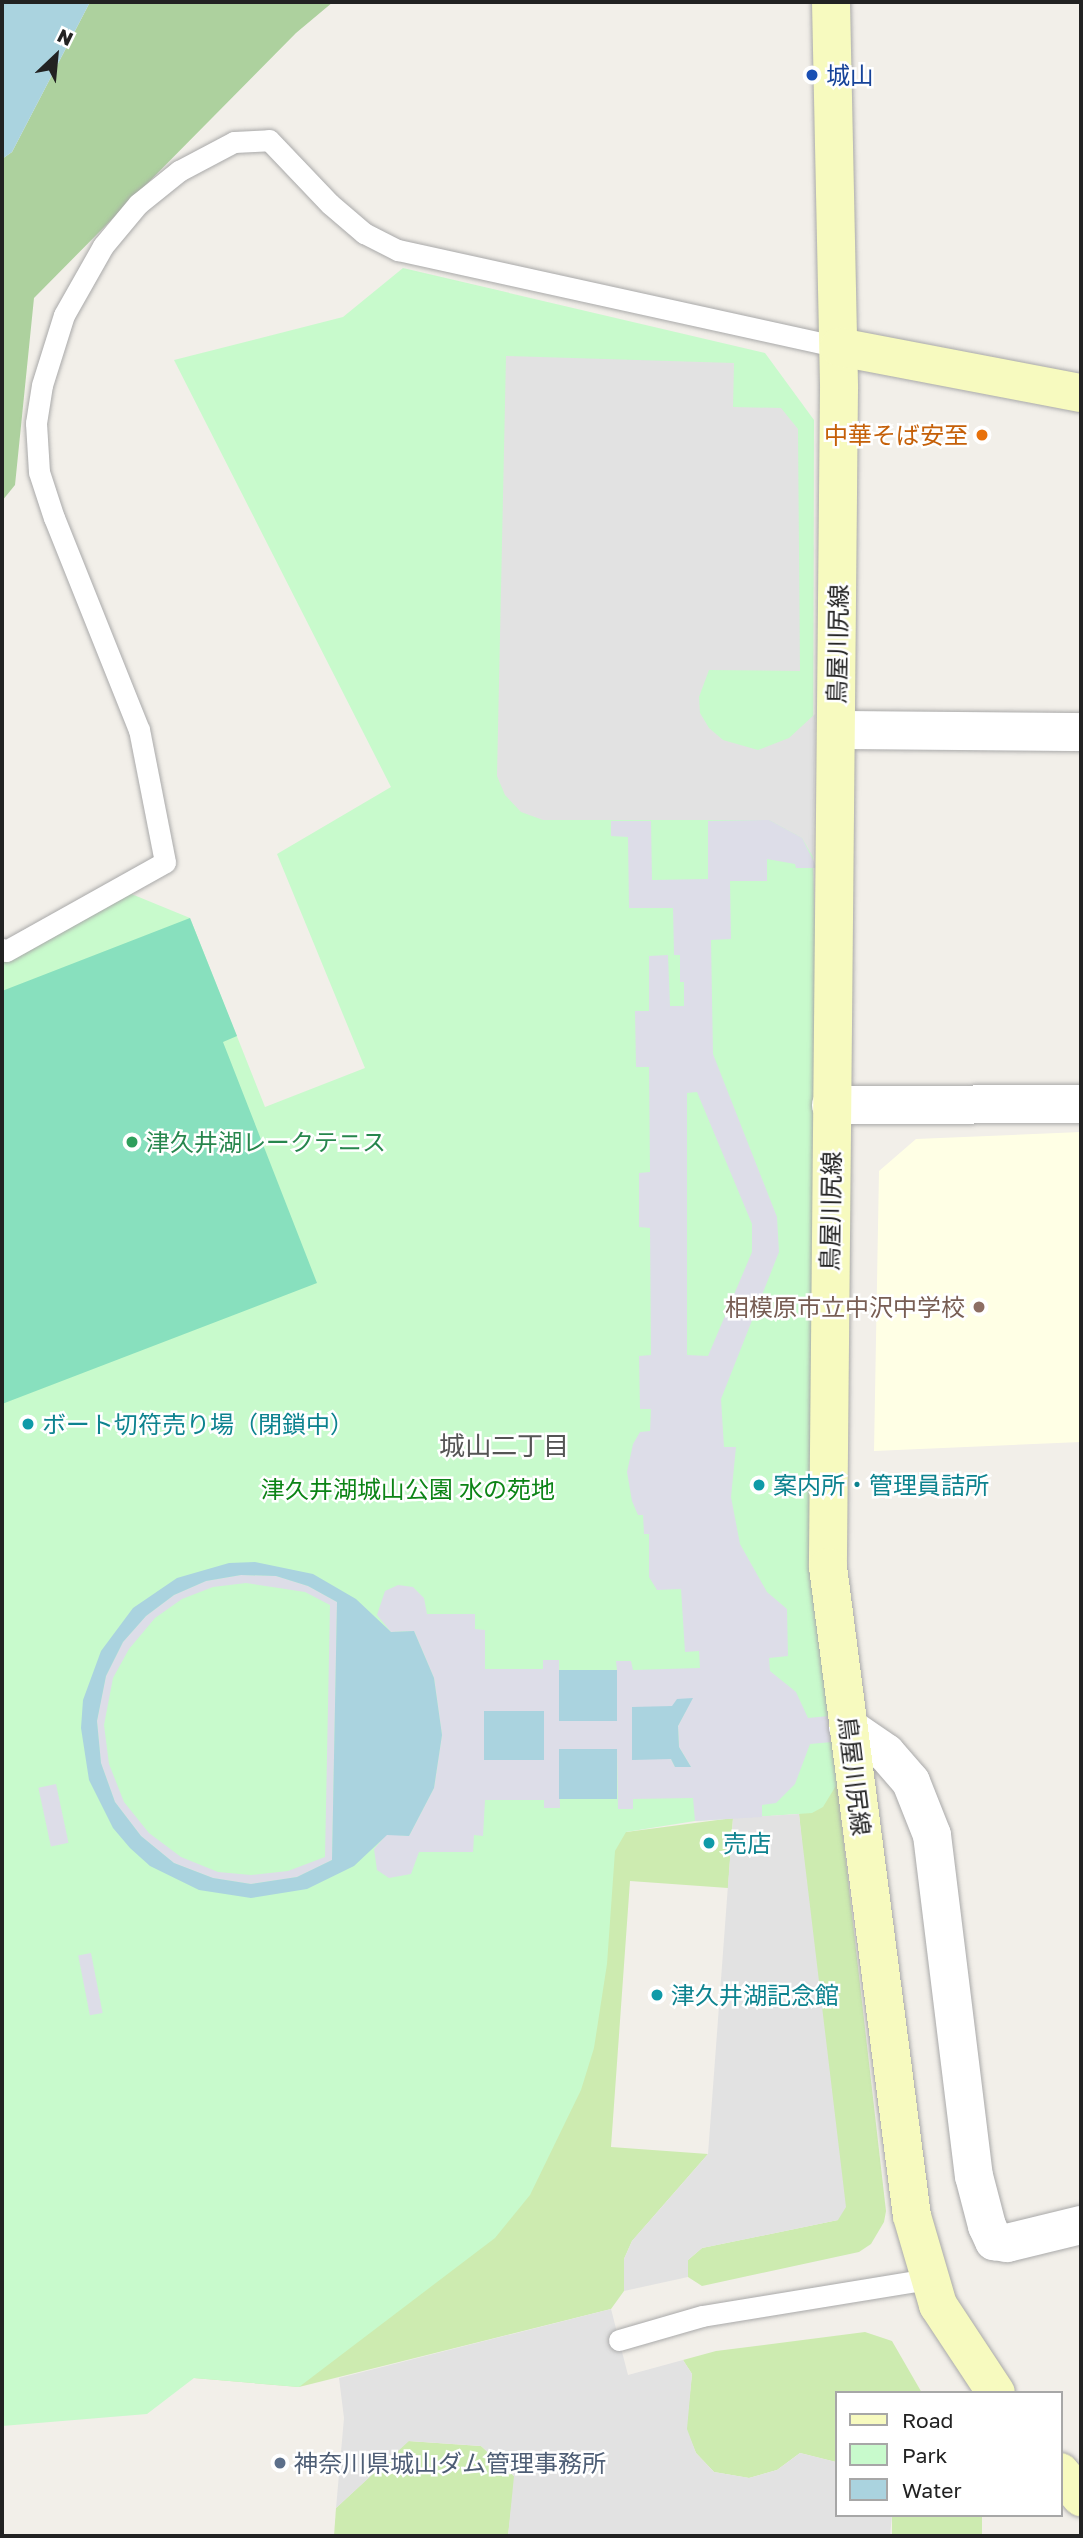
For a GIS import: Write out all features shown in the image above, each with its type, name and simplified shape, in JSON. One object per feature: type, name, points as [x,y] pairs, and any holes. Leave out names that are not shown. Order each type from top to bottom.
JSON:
[{"type":"main road","name":"鳥屋川尻線","points":[[831,2],[839,347],[826,1512],[848,1727],[912,2216],[929,2278],[954,2335],[995,2391]]},
{"type":"main road","points":[[839,347],[1081,393]]},
{"type":"main road","points":[[1062,2474],[1081,2497]]},
{"type":"street","points":[[836,730],[1081,732]]},
{"type":"street","points":[[831,1105],[1081,1104]]},
{"type":"street","points":[[848,1727],[886,1753],[911,1782],[932,1835],[974,2176],[987,2226],[994,2241],[1007,2243],[1081,2225]]},
{"type":"lane","points":[[2,949],[6,951],[165,862],[139,730],[46,495],[39,472],[36,423],[42,385],[64,315],[103,246],[138,204],[179,171],[234,142],[269,140],[330,204],[364,233],[398,250],[839,347]]},
{"type":"lane","points":[[619,2340],[702,2316],[929,2278]]},
{"type":"shaded area","points":[[506,356],[734,363],[733,407],[781,408],[798,429],[800,671],[709,670],[699,697],[700,713],[709,728],[723,740],[758,750],[789,738],[815,714],[813,857],[802,838],[769,820],[543,820],[521,812],[505,795],[497,776]]},
{"type":"shaded area","points":[[769,820],[802,838],[817,868],[796,868],[795,864],[767,859],[767,881],[730,881],[731,939],[711,940],[713,1054],[777,1217],[779,1252],[721,1399],[724,1447],[736,1447],[731,1497],[740,1544],[767,1592],[787,1609],[788,1656],[769,1658],[770,1671],[796,1692],[808,1718],[829,1716],[832,1742],[810,1744],[795,1784],[776,1803],[762,1805],[762,1817],[695,1821],[693,1798],[633,1799],[633,1809],[618,1809],[617,1749],[559,1750],[560,1808],[544,1808],[544,1800],[485,1800],[483,1836],[474,1835],[473,1852],[419,1852],[411,1874],[389,1878],[377,1870],[374,1849],[387,1834],[409,1836],[434,1788],[442,1735],[434,1678],[414,1631],[391,1632],[377,1615],[385,1591],[398,1585],[413,1587],[424,1598],[427,1614],[475,1614],[475,1629],[485,1630],[485,1669],[543,1669],[543,1660],[559,1660],[560,1721],[617,1670],[616,1661],[631,1661],[633,1670],[700,1668],[699,1651],[685,1652],[681,1589],[657,1590],[649,1577],[649,1534],[644,1534],[643,1515],[638,1515],[632,1501],[627,1472],[633,1444],[640,1432],[650,1431],[651,1409],[640,1409],[639,1356],[651,1355],[650,1228],[639,1227],[639,1173],[650,1172],[649,1067],[636,1067],[635,1011],[649,1011],[649,956],[668,955],[670,1006],[684,1006],[684,982],[680,982],[680,955],[674,955],[673,908],[629,908],[628,837],[611,836],[611,821],[651,821],[652,880],[708,879],[708,821]],"holes":[[[697,1092],[752,1224],[752,1252],[708,1356],[687,1355],[687,1093]],[[677,1699],[692,1699],[678,1726],[679,1747],[691,1767],[675,1767],[671,1759]]]},
{"type":"shaded area","name":"相模原市立中沢中学校","points":[[1081,1132],[1081,1442],[874,1451],[879,1171],[916,1139]]},
{"type":"shaded area","points":[[241,1575],[276,1576],[308,1586],[337,1602],[332,1860],[297,1877],[251,1884],[213,1878],[174,1863],[141,1836],[115,1802],[101,1763],[97,1721],[106,1676],[123,1642],[146,1616],[174,1595],[206,1581]],"holes":[[[246,1583],[305,1592],[330,1605],[325,1857],[288,1871],[251,1875],[218,1872],[181,1857],[149,1833],[124,1802],[109,1764],[104,1725],[113,1678],[129,1649],[155,1618],[182,1599],[213,1587]]]},
{"type":"shaded area","points":[[56,1784],[68,1843],[51,1846],[38,1788]]},
{"type":"shaded area","points":[[799,1814],[846,2207],[838,2220],[702,2248],[688,2260],[688,2277],[624,2291],[624,2259],[632,2241],[708,2154],[733,1818]]},
{"type":"shaded area","points":[[91,1953],[103,2013],[90,2015],[78,1955]]},
{"type":"shaded area","points":[[611,2309],[628,2375],[683,2360],[692,2374],[687,2429],[696,2453],[714,2472],[749,2478],[777,2470],[800,2453],[834,2462],[834,2517],[892,2517],[890,2536],[508,2536],[514,2476],[481,2446],[409,2441],[336,2508],[344,2418],[339,2378]]},
{"type":"green space","points":[[90,2],[333,2],[296,33],[34,298],[15,485],[2,501],[2,159],[12,152]]},
{"type":"green space","name":"津久井湖城山公園 水の苑地","points":[[403,268],[765,353],[814,420],[813,857],[837,1784],[823,1807],[812,1813],[695,1821],[626,1832],[615,1851],[607,1964],[594,2048],[581,2090],[530,2195],[495,2238],[299,2387],[194,2378],[147,2414],[2,2426],[2,963],[129,893],[190,918],[265,1107],[365,1068],[277,854],[391,787],[174,360],[343,317]]},
{"type":"green space","name":"津久井湖レークテニス","points":[[190,918],[237,1036],[223,1042],[317,1283],[2,1404],[2,991]]},
{"type":"green space","points":[[837,1784],[886,2211],[884,2222],[871,2244],[859,2252],[702,2286],[688,2277],[687,2270],[688,2260],[702,2248],[838,2220],[799,1814]]},
{"type":"green space","points":[[733,1818],[728,1888],[630,1881],[611,2147],[708,2154],[632,2241],[624,2259],[624,2291],[611,2309],[299,2387],[194,2378],[473,1852]]},
{"type":"green space","points":[[865,2332],[892,2341],[921,2391],[834,2391],[834,2462],[800,2453],[777,2470],[749,2478],[714,2472],[696,2453],[686,2429],[692,2374],[683,2360],[716,2351]]},
{"type":"green space","points":[[408,2441],[481,2446],[515,2477],[508,2536],[334,2536],[336,2508]]},
{"type":"green space","points":[[892,2517],[982,2517],[982,2536],[892,2536]]},
{"type":"water","points":[[2,2],[90,2],[12,152],[2,159]]},
{"type":"water","points":[[255,1562],[313,1574],[356,1599],[391,1632],[414,1631],[434,1678],[442,1735],[434,1788],[409,1836],[387,1835],[354,1866],[307,1889],[251,1898],[199,1890],[150,1866],[130,1848],[113,1828],[89,1780],[81,1728],[83,1700],[101,1651],[133,1608],[177,1578],[229,1563]],"holes":[[[241,1575],[276,1576],[308,1586],[337,1602],[332,1860],[297,1877],[251,1884],[213,1878],[174,1863],[141,1836],[115,1802],[101,1763],[97,1721],[106,1676],[123,1642],[146,1616],[174,1595],[206,1581]]]},
{"type":"water","points":[[559,1670],[617,1670],[617,1721],[559,1721]]},
{"type":"water","points":[[693,1698],[678,1726],[679,1747],[691,1767],[675,1767],[671,1759],[632,1760],[632,1707],[672,1706],[677,1699]]},
{"type":"water","points":[[484,1711],[544,1711],[544,1760],[484,1760]]},
{"type":"water","points":[[559,1749],[617,1749],[617,1799],[559,1799]]},
{"type":"place","name":"城山","points":[[812,75]]},
{"type":"place","name":"中華そば安至","points":[[982,435]]},
{"type":"place","name":"津久井湖レークテニス","points":[[132,1142]]},
{"type":"place","name":"相模原市立中沢中学校","points":[[979,1307]]},
{"type":"place","name":"ボート切符売り場（閉鎖中）","points":[[28,1424]]},
{"type":"place","name":"案内所・管理員詰所","points":[[759,1485]]},
{"type":"place","name":"売店","points":[[709,1843]]},
{"type":"place","name":"津久井湖記念館","points":[[657,1995]]},
{"type":"place","name":"神奈川県城山ダム管理事務所","points":[[280,2463]]},
{"type":"district","name":"城山二丁目","points":[[504,1446]]}]
